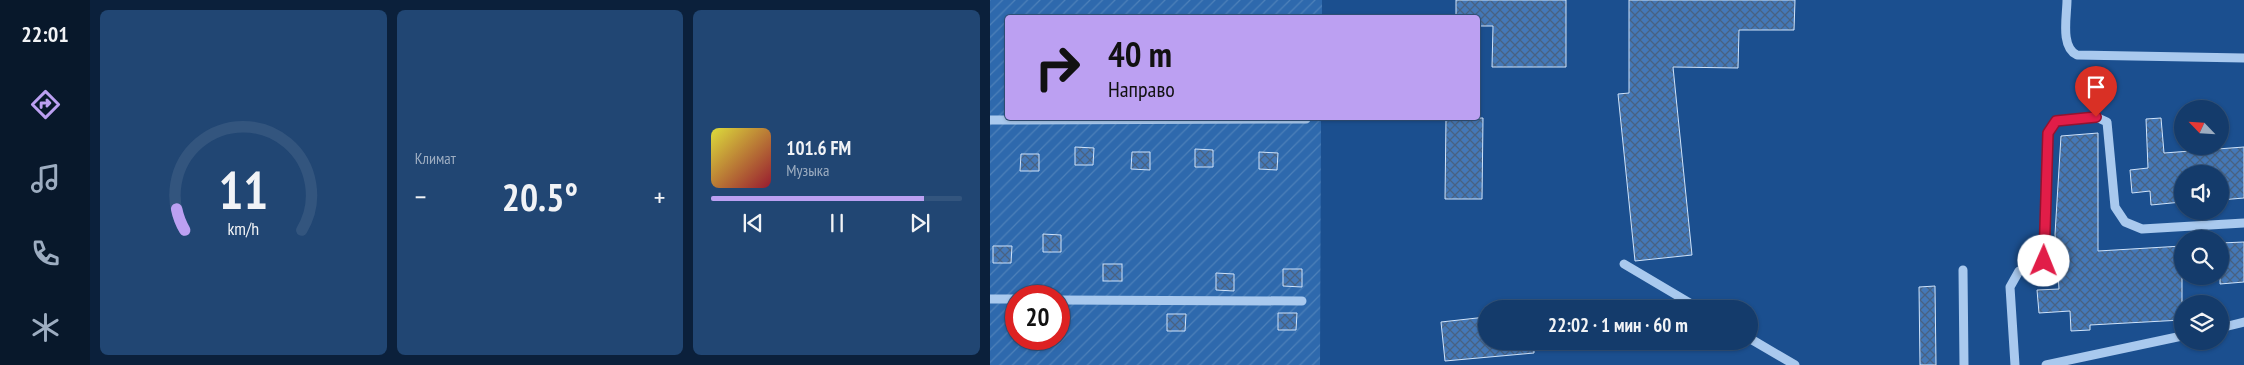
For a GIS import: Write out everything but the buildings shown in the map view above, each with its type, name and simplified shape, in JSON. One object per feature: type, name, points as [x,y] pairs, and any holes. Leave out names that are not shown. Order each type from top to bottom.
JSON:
[{"type":"lane","points":[[2067,0],[2067,45],[2077,55],[2244,58]]},
{"type":"lane","points":[[2014,365],[2010,287],[2019,271],[2038,269],[2044,261],[2048,133],[2056,121],[2096,117],[2106,122],[2115,207],[2125,222],[2142,229],[2244,223]]},
{"type":"lane","points":[[990,120],[1005,120]]},
{"type":"lane","points":[[1624,264],[1685,300]]},
{"type":"lane","points":[[1963,270],[1964,365]]},
{"type":"lane","points":[[990,299],[1005,299]]},
{"type":"lane","points":[[1070,300],[1302,301]]},
{"type":"lane","points":[[2229,326],[2244,322]]},
{"type":"lane","points":[[2046,365],[2174,338]]},
{"type":"lane","points":[[1758,343],[1795,365]]},
{"type":"shaded area","points":[[990,0],[1322,0],[1322,15],[1005,15],[1005,120],[1321,120],[1320,365],[990,365]]},
{"type":"route","points":[[2044,261],[2048,133],[2056,121],[2096,117]]}]
